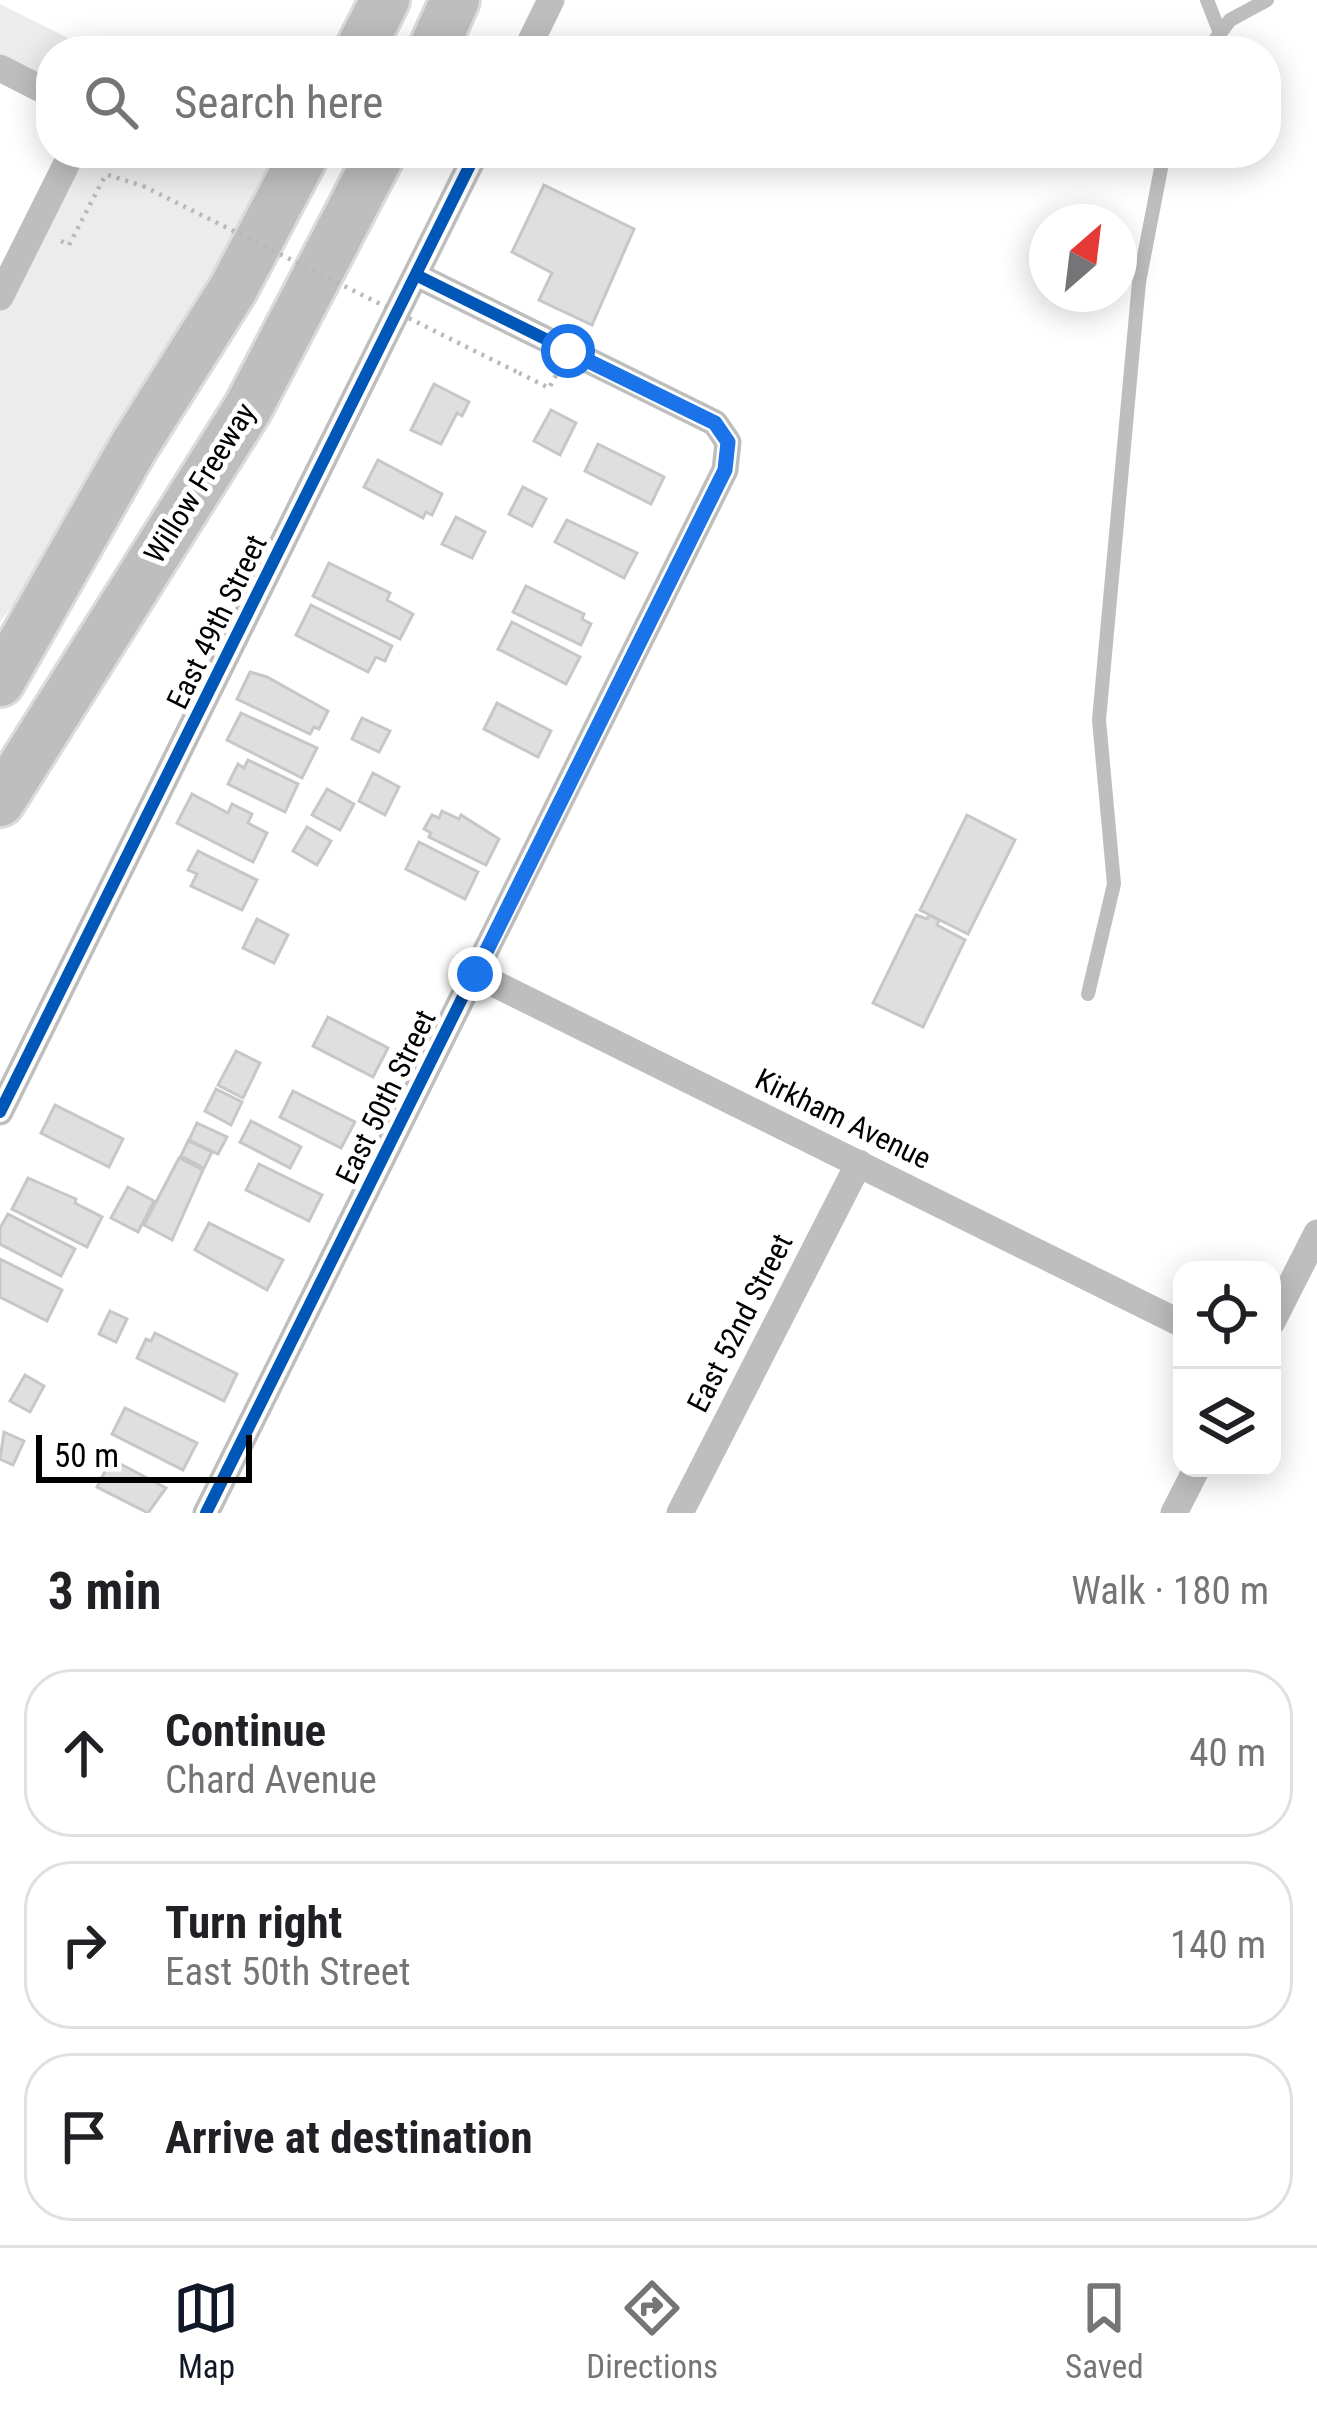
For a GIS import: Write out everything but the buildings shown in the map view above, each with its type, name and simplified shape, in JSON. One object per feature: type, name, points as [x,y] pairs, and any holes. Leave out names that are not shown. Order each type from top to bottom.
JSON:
[{"type":"highway","points":[[366,36],[386,0]]},
{"type":"highway","points":[[439,36],[455,0]]},
{"type":"highway","points":[[0,682],[134,446],[233,289],[297,168]]},
{"type":"highway","name":"Willow Freeway","points":[[0,802],[248,408],[374,168]]},
{"type":"highway","points":[[0,622],[134,446]]},
{"type":"highway","points":[[0,819],[39,740]]},
{"type":"street","points":[[533,36],[551,0]]},
{"type":"street","points":[[0,68],[36,86]]},
{"type":"street","points":[[0,297],[65,168]]},
{"type":"street","name":"East 49th Street","points":[[0,1112],[469,168]]},
{"type":"street","name":"East 50th Street","points":[[206,1513],[725,470],[728,442],[715,423],[416,275]]},
{"type":"street","name":"Kirkham Avenue","points":[[475,974],[1173,1320]]},
{"type":"street","name":"East 52nd Street","points":[[680,1513],[859,1163]]},
{"type":"street","points":[[1281,1304],[1317,1234]]},
{"type":"street","points":[[1174,1513],[1192,1477]]},
{"type":"lane","points":[[1207,0],[1220,33]]},
{"type":"lane","points":[[1218,36],[1230,20],[1267,0]]},
{"type":"lane","points":[[1088,994],[1114,884],[1099,720],[1139,282],[1161,168]]},
{"type":"path","points":[[54,237],[69,245],[106,174],[143,186],[549,388],[557,371]]},
{"type":"shaded area","points":[[0,4],[64,36],[36,36],[36,86],[0,68]]},
{"type":"shaded area","points":[[64,168],[289,168],[134,446],[0,622],[0,297]]},
{"type":"cycle path","points":[[0,1112],[469,168]]},
{"type":"cycle path","points":[[206,1513],[725,470],[728,442],[715,423],[416,275]]},
{"type":"route","points":[[475,974],[725,470],[728,442],[715,423],[568,351]]}]
